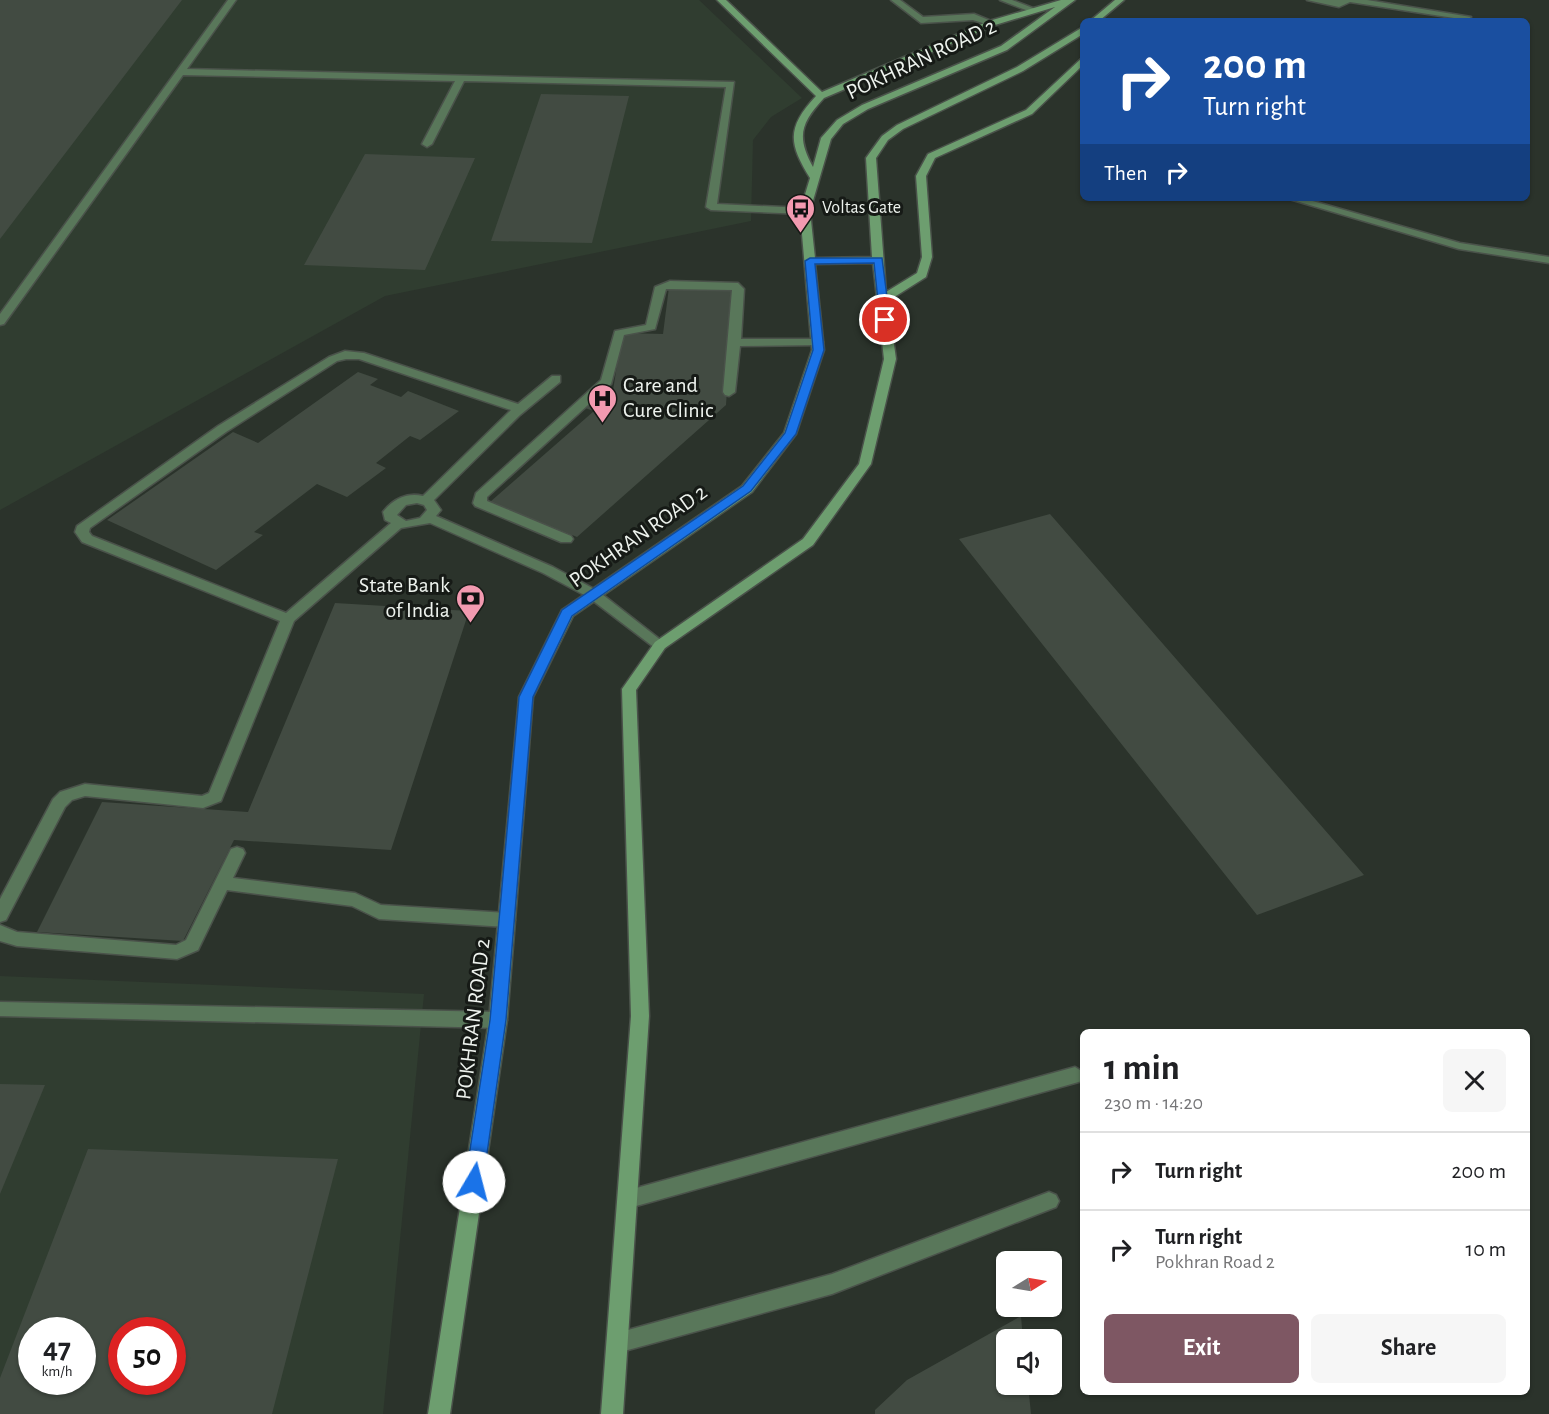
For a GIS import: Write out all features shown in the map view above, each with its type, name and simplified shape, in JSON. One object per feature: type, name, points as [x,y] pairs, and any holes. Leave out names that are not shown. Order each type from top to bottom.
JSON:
[{"type":"main road","points":[[721,0],[821,96]]},
{"type":"main road","points":[[814,177],[802,157],[796,132],[802,115],[821,96],[971,34],[992,23],[1070,0]]},
{"type":"main road","name":"POKHRAN ROAD 2","points":[[439,1414],[498,1020],[526,697],[567,613],[747,489],[790,434],[818,350],[805,211],[826,138],[840,122],[865,107],[1004,48],[1070,0]]},
{"type":"main road","points":[[1098,18],[1120,0]]},
{"type":"main road","points":[[612,1414],[629,1199],[640,1016],[629,688],[660,645],[808,542],[865,464],[890,359],[878,260],[872,158],[885,138],[900,127],[1020,69],[1080,32]]},
{"type":"main road","points":[[882,300],[922,275],[927,257],[921,176],[932,156],[1029,112],[1080,63]]},
{"type":"main road","points":[[810,261],[878,260]]},
{"type":"street","points":[[0,322],[232,0]]},
{"type":"street","points":[[895,0],[921,20],[974,17],[992,23]]},
{"type":"street","points":[[1004,0],[1034,10]]},
{"type":"street","points":[[1311,0],[1339,4],[1349,0],[1467,17]]},
{"type":"street","points":[[180,72],[731,84],[711,207],[805,211]]},
{"type":"street","points":[[427,144],[461,78]]},
{"type":"street","points":[[1302,201],[1459,246],[1549,260]]},
{"type":"street","points":[[566,538],[480,503],[481,496],[607,381],[619,333],[651,327],[661,287],[670,284],[734,285],[738,289],[729,392]]},
{"type":"street","points":[[735,343],[818,342]]},
{"type":"street","points":[[288,619],[87,539],[82,532],[84,526],[222,429],[338,356],[360,356],[519,409]]},
{"type":"street","points":[[426,501],[519,409],[556,379]]},
{"type":"street","points":[[0,915],[59,803],[66,796],[85,790],[203,802],[215,797],[288,619],[398,524],[418,524],[429,518],[434,510],[426,501],[410,499],[397,504],[390,512],[390,516],[398,524]]},
{"type":"street","points":[[429,518],[548,570],[593,594],[660,645]]},
{"type":"street","points":[[0,932],[2,935],[17,939],[177,952],[192,945],[237,853]]},
{"type":"street","points":[[222,883],[355,900],[379,912],[507,920]]},
{"type":"street","points":[[0,1009],[498,1020]]},
{"type":"street","points":[[629,1199],[1075,1075]]},
{"type":"street","points":[[617,1343],[832,1284],[1049,1201]]},
{"type":"shaded area","points":[[0,0],[699,0],[802,98],[771,117],[753,140],[751,221],[385,296],[0,510]]},
{"type":"shaded area","points":[[0,976],[424,994],[383,1414],[0,1414]]},
{"type":"building","points":[[0,0],[182,0],[0,239]]},
{"type":"building","points":[[541,94],[629,96],[592,243],[491,241]]},
{"type":"building","points":[[365,154],[475,158],[425,270],[304,265]]},
{"type":"building","points":[[669,287],[734,288],[726,405],[577,537],[490,502],[594,411],[582,407],[603,393],[612,397],[622,333],[663,334]]},
{"type":"building","points":[[358,372],[378,379],[370,385],[401,397],[408,391],[459,411],[420,440],[410,436],[376,463],[386,468],[347,497],[317,484],[254,532],[263,535],[216,570],[107,520],[233,432],[258,443]]},
{"type":"building","points":[[1050,514],[1364,875],[1257,915],[959,539]]},
{"type":"building","points":[[335,603],[469,611],[391,850],[234,840],[183,941],[37,932],[102,802],[248,812]]},
{"type":"building","points":[[0,1084],[45,1085],[0,1194]]},
{"type":"building","points":[[88,1149],[338,1159],[272,1414],[0,1414],[0,1378],[18,1331],[18,1395],[96,1395],[96,1317],[23,1317]]},
{"type":"building","points":[[1019,1317],[1021,1317],[1022,1329],[998,1329]]},
{"type":"building","points":[[996,1330],[996,1395],[1029,1395],[1031,1414],[875,1414],[875,1410],[907,1380]]},
{"type":"place","name":"Voltas Gate","points":[[801,234]]},
{"type":"place","name":"Care and Cure Clinic","points":[[602,424]]},
{"type":"place","name":"State Bank of India","points":[[471,624]]},
{"type":"route","points":[[474,1182],[498,1020],[526,697],[567,613],[747,489],[790,434],[818,350],[810,261],[878,260],[885,320]]}]
